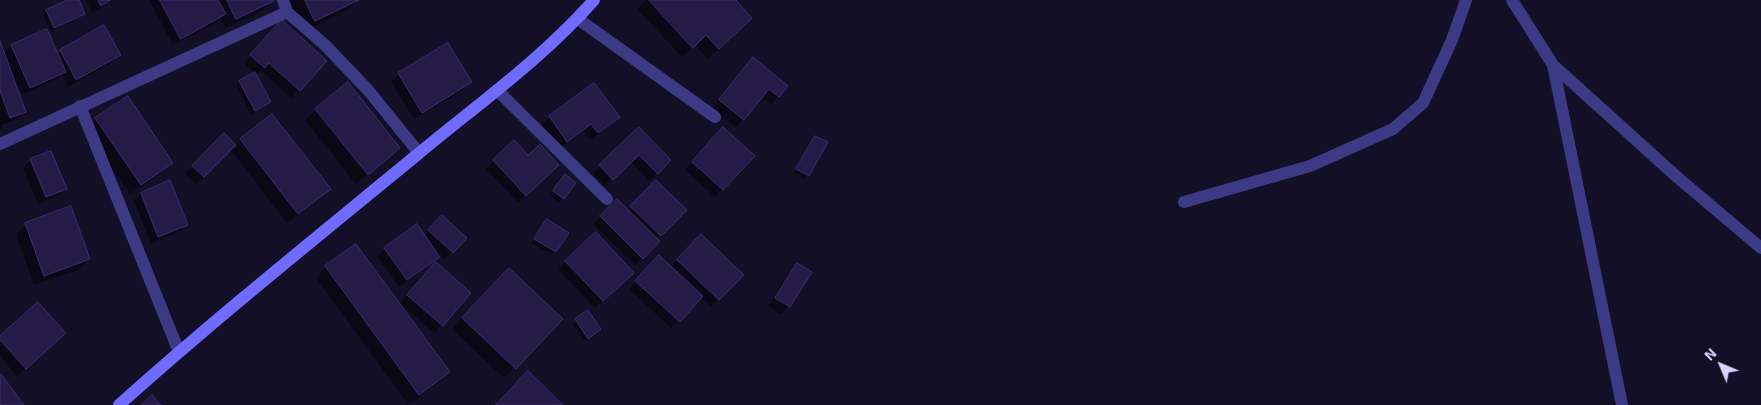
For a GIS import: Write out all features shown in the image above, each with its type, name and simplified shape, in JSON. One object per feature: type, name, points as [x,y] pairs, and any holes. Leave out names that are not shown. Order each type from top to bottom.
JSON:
[{"type":"street","points":[[283,0],[287,12],[326,45],[362,83],[420,153]]},
{"type":"street","points":[[119,405],[179,352],[497,90],[578,19],[594,0]]},
{"type":"street","points":[[1184,202],[1310,166],[1393,130],[1423,104],[1452,40],[1466,0]]},
{"type":"street","points":[[1512,0],[1553,65],[1677,177],[1761,248]]},
{"type":"street","points":[[0,144],[287,12]]},
{"type":"street","points":[[578,19],[715,117]]},
{"type":"street","points":[[1553,65],[1622,405]]},
{"type":"street","points":[[497,90],[607,200]]},
{"type":"street","points":[[80,106],[179,352]]},
{"type":"building","points":[[68,0],[79,0],[85,14],[54,28],[46,10]]},
{"type":"building","points":[[98,0],[111,0],[101,6]]},
{"type":"building","points":[[160,0],[218,0],[226,14],[181,39]]},
{"type":"building","points":[[227,0],[274,0],[274,1],[236,19]]},
{"type":"building","points":[[305,0],[359,0],[315,21]]},
{"type":"building","points":[[649,0],[736,0],[752,18],[719,49],[706,35],[693,48]]},
{"type":"building","points":[[282,20],[327,61],[300,91],[269,63],[265,68],[250,55]]},
{"type":"building","points":[[104,25],[121,55],[76,80],[60,50]]},
{"type":"building","points":[[47,29],[66,72],[30,88],[11,45]]},
{"type":"building","points":[[0,41],[26,112],[10,118],[0,91]]},
{"type":"building","points":[[448,43],[472,82],[422,113],[398,73]]},
{"type":"building","points":[[753,57],[788,86],[779,97],[769,89],[744,120],[719,100]]},
{"type":"building","points":[[255,72],[271,102],[255,111],[239,81]]},
{"type":"building","points":[[348,82],[400,148],[368,175],[315,109]]},
{"type":"building","points":[[594,83],[620,117],[598,133],[591,124],[567,142],[549,116]]},
{"type":"building","points":[[128,96],[173,163],[141,185],[95,118]]},
{"type":"building","points":[[272,114],[331,189],[298,214],[240,139]]},
{"type":"building","points":[[639,127],[671,160],[658,174],[639,155],[613,180],[599,165]]},
{"type":"building","points":[[723,127],[755,156],[723,190],[692,162]]},
{"type":"building","points":[[224,133],[236,145],[204,177],[192,166]]},
{"type":"building","points":[[815,136],[828,142],[809,176],[796,169]]},
{"type":"building","points":[[514,140],[528,155],[540,144],[559,165],[526,196],[493,160]]},
{"type":"building","points":[[51,151],[67,189],[46,197],[30,159]]},
{"type":"building","points":[[565,174],[576,183],[564,199],[553,191]]},
{"type":"building","points":[[170,180],[188,225],[158,237],[141,193]]},
{"type":"building","points":[[656,180],[687,210],[661,236],[630,206]]},
{"type":"building","points":[[617,199],[660,241],[643,259],[600,216]]},
{"type":"building","points":[[71,206],[90,259],[44,276],[25,223]]},
{"type":"building","points":[[442,215],[467,238],[453,253],[428,230]]},
{"type":"building","points":[[547,219],[569,233],[556,252],[534,239]]},
{"type":"building","points":[[417,224],[440,257],[407,280],[384,248]]},
{"type":"building","points":[[596,232],[634,273],[603,301],[565,261]]},
{"type":"building","points":[[701,234],[744,275],[719,300],[677,260]]},
{"type":"building","points":[[356,244],[450,372],[419,395],[325,266]]},
{"type":"building","points":[[659,255],[703,296],[680,322],[635,281]]},
{"type":"building","points":[[436,262],[471,293],[443,326],[407,295]]},
{"type":"building","points":[[797,263],[812,272],[790,307],[775,298]]},
{"type":"building","points":[[509,268],[563,319],[516,369],[462,318]]},
{"type":"building","points":[[38,302],[66,333],[26,369],[0,340],[0,336]]},
{"type":"building","points":[[588,310],[601,329],[588,339],[575,319]]},
{"type":"building","points":[[528,371],[563,405],[496,405]]},
{"type":"building","points":[[1,374],[24,405],[0,405]]},
{"type":"building","points":[[152,395],[161,405],[142,405]]}]
